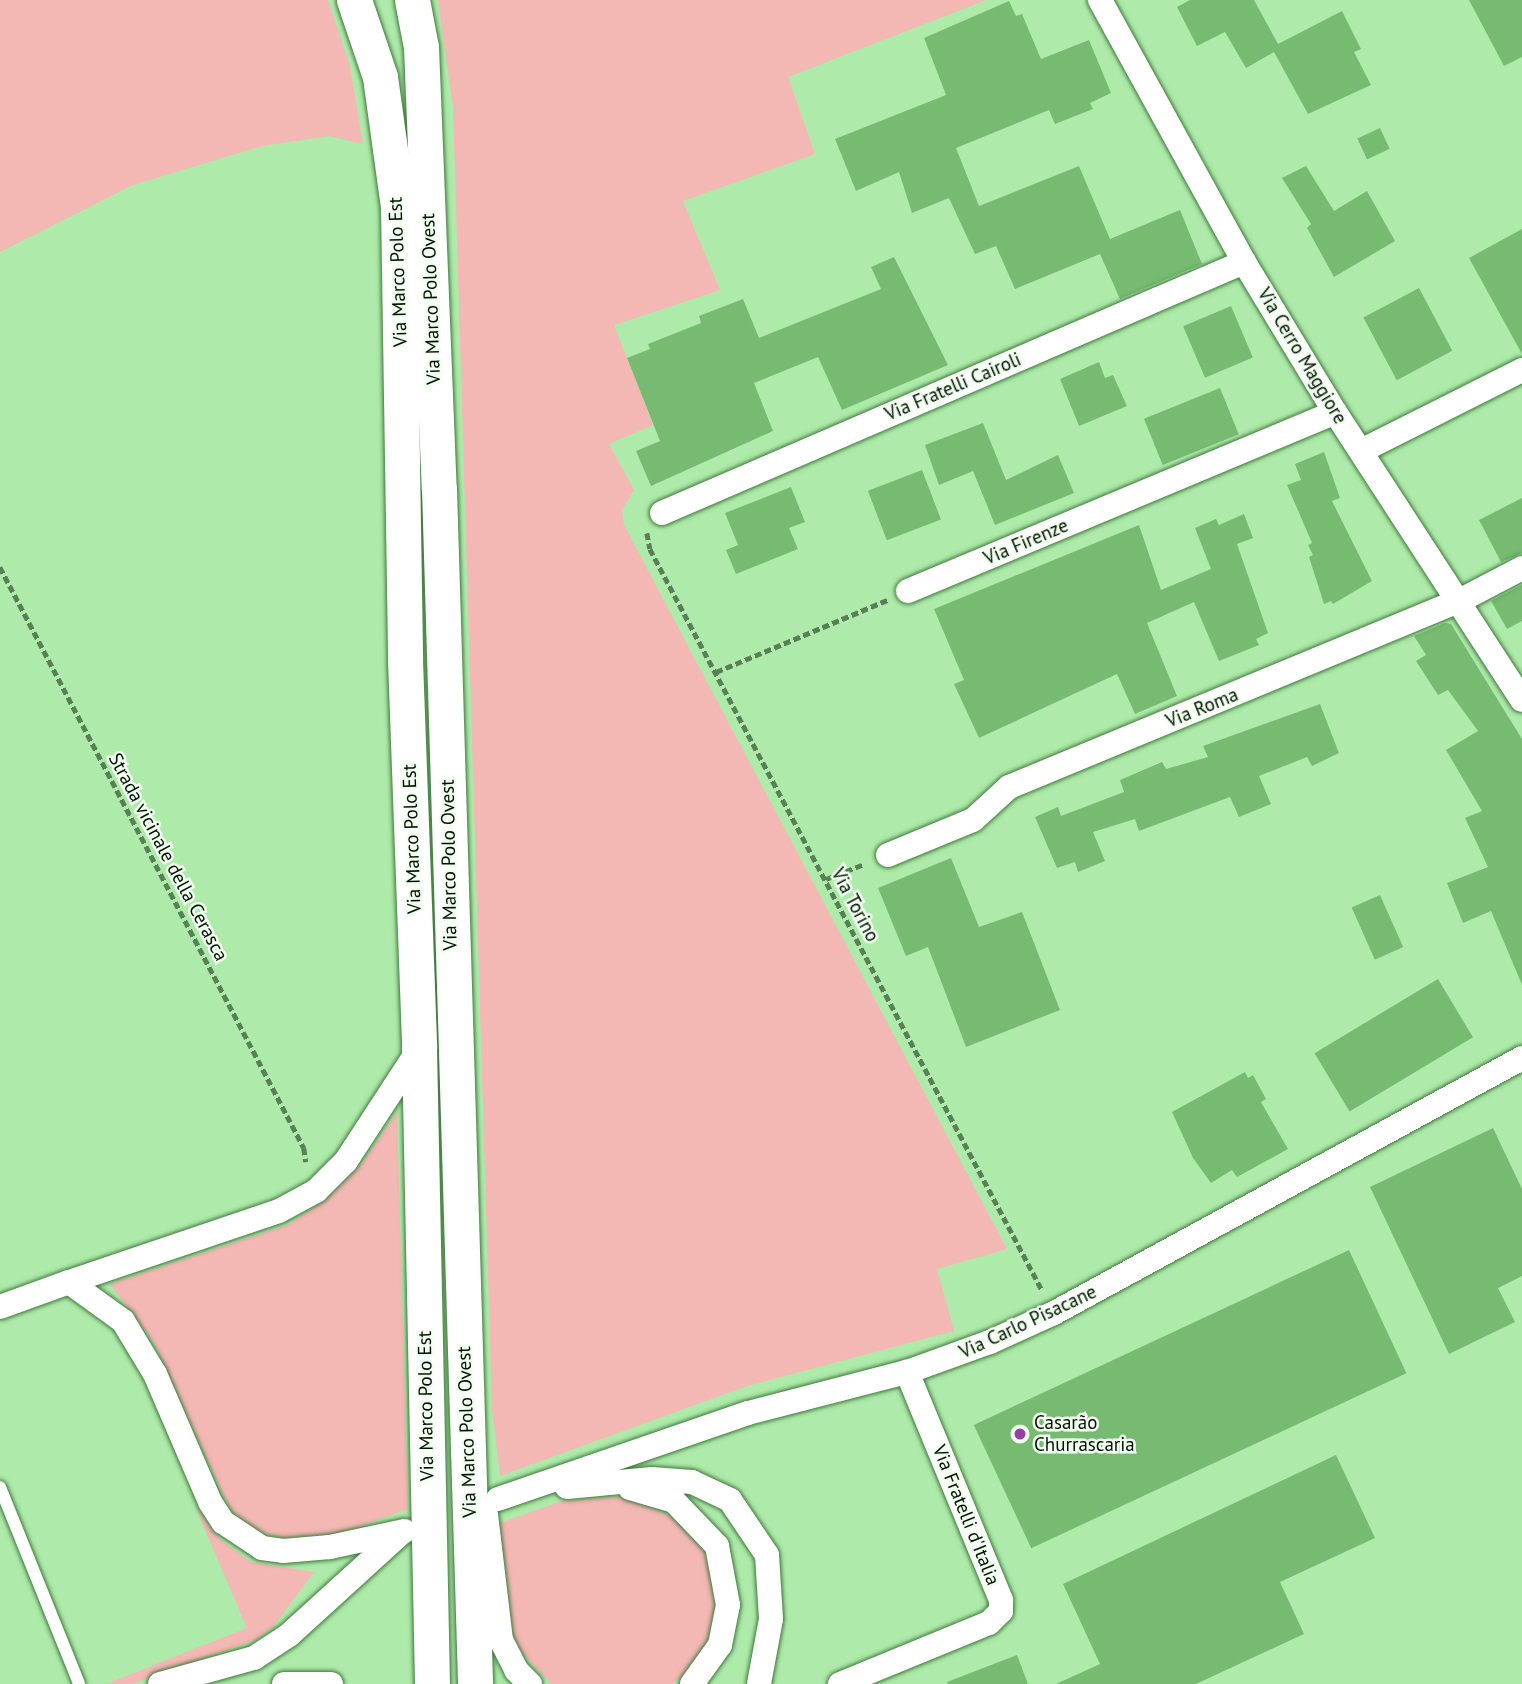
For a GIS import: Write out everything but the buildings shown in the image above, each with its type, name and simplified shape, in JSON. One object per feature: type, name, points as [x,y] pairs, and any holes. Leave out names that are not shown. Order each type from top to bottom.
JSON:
[{"type":"street","name":"Via Marco Polo Est","points":[[354,0],[380,77],[398,206],[405,646],[419,1048],[432,1684]]},
{"type":"street","name":"Via Marco Polo Ovest","points":[[412,0],[421,47],[475,1684]]},
{"type":"street","name":"Via Cerro Maggiore","points":[[1102,1],[1244,262],[1335,412],[1522,700]]},
{"type":"street","name":"Via Fratelli Cairoli","points":[[662,513],[1244,262]]},
{"type":"street","points":[[1361,451],[1522,370]]},
{"type":"street","name":"Via Firenze","points":[[908,592],[1335,412]]},
{"type":"street","name":"Via Roma","points":[[888,855],[973,820],[1009,787],[1459,601],[1522,568]]},
{"type":"street","points":[[0,1307],[279,1211],[316,1191],[346,1161],[419,1048]]},
{"type":"street","name":"Via Carlo Pisacane","points":[[620,1485],[508,1496],[748,1413],[907,1372],[959,1355],[1054,1313],[1522,1058]]},
{"type":"street","points":[[69,1282],[105,1305],[142,1347],[223,1522],[262,1548],[283,1551],[404,1531],[289,1635],[254,1658],[160,1684]]},
{"type":"street","name":"Via Fratelli d'Italia","points":[[840,1684],[989,1623],[1001,1611],[1001,1600],[907,1372]]},
{"type":"street","points":[[466,1379],[501,1640],[516,1670],[530,1684]]},
{"type":"street","points":[[620,1485],[653,1479],[692,1482],[730,1500],[751,1526],[767,1555],[772,1590],[759,1684]]},
{"type":"street","points":[[620,1485],[674,1501],[718,1546],[728,1605],[720,1644],[692,1684]]},
{"type":"street","points":[[284,1684],[331,1684]]},
{"type":"lane","points":[[0,1487],[79,1684]]},
{"type":"path","name":"Via Torino","points":[[662,513],[649,522],[649,549],[1054,1313]]},
{"type":"path","name":"Strada vicinale della Cerasca","points":[[0,567],[308,1160]]},
{"type":"path","points":[[716,671],[908,592]]},
{"type":"path","points":[[826,879],[888,855]]},
{"type":"shaded area","points":[[0,0],[328,0],[350,66],[363,144],[329,136],[262,146],[133,185],[0,252]]},
{"type":"shaded area","points":[[438,0],[986,0],[788,77],[815,154],[683,201],[720,290],[614,325],[653,425],[609,444],[634,490],[622,510],[624,525],[1007,1249],[937,1269],[954,1331],[747,1386],[500,1476],[492,1409],[453,108]]},
{"type":"shaded area","points":[[397,1112],[408,1509],[340,1534],[282,1538],[252,1529],[230,1510],[154,1343],[110,1284],[290,1224],[331,1194],[362,1163]]},
{"type":"shaded area","points":[[624,1496],[671,1516],[704,1550],[713,1581],[715,1608],[706,1646],[687,1673],[672,1684],[551,1684],[520,1651],[509,1628],[497,1524],[562,1501]]},
{"type":"shaded area","points":[[195,1507],[221,1540],[251,1562],[314,1572],[273,1627],[255,1640],[132,1684],[106,1684],[247,1628]]},
{"type":"place","name":"Casarão Churrascaria","points":[[1020,1434]]}]
